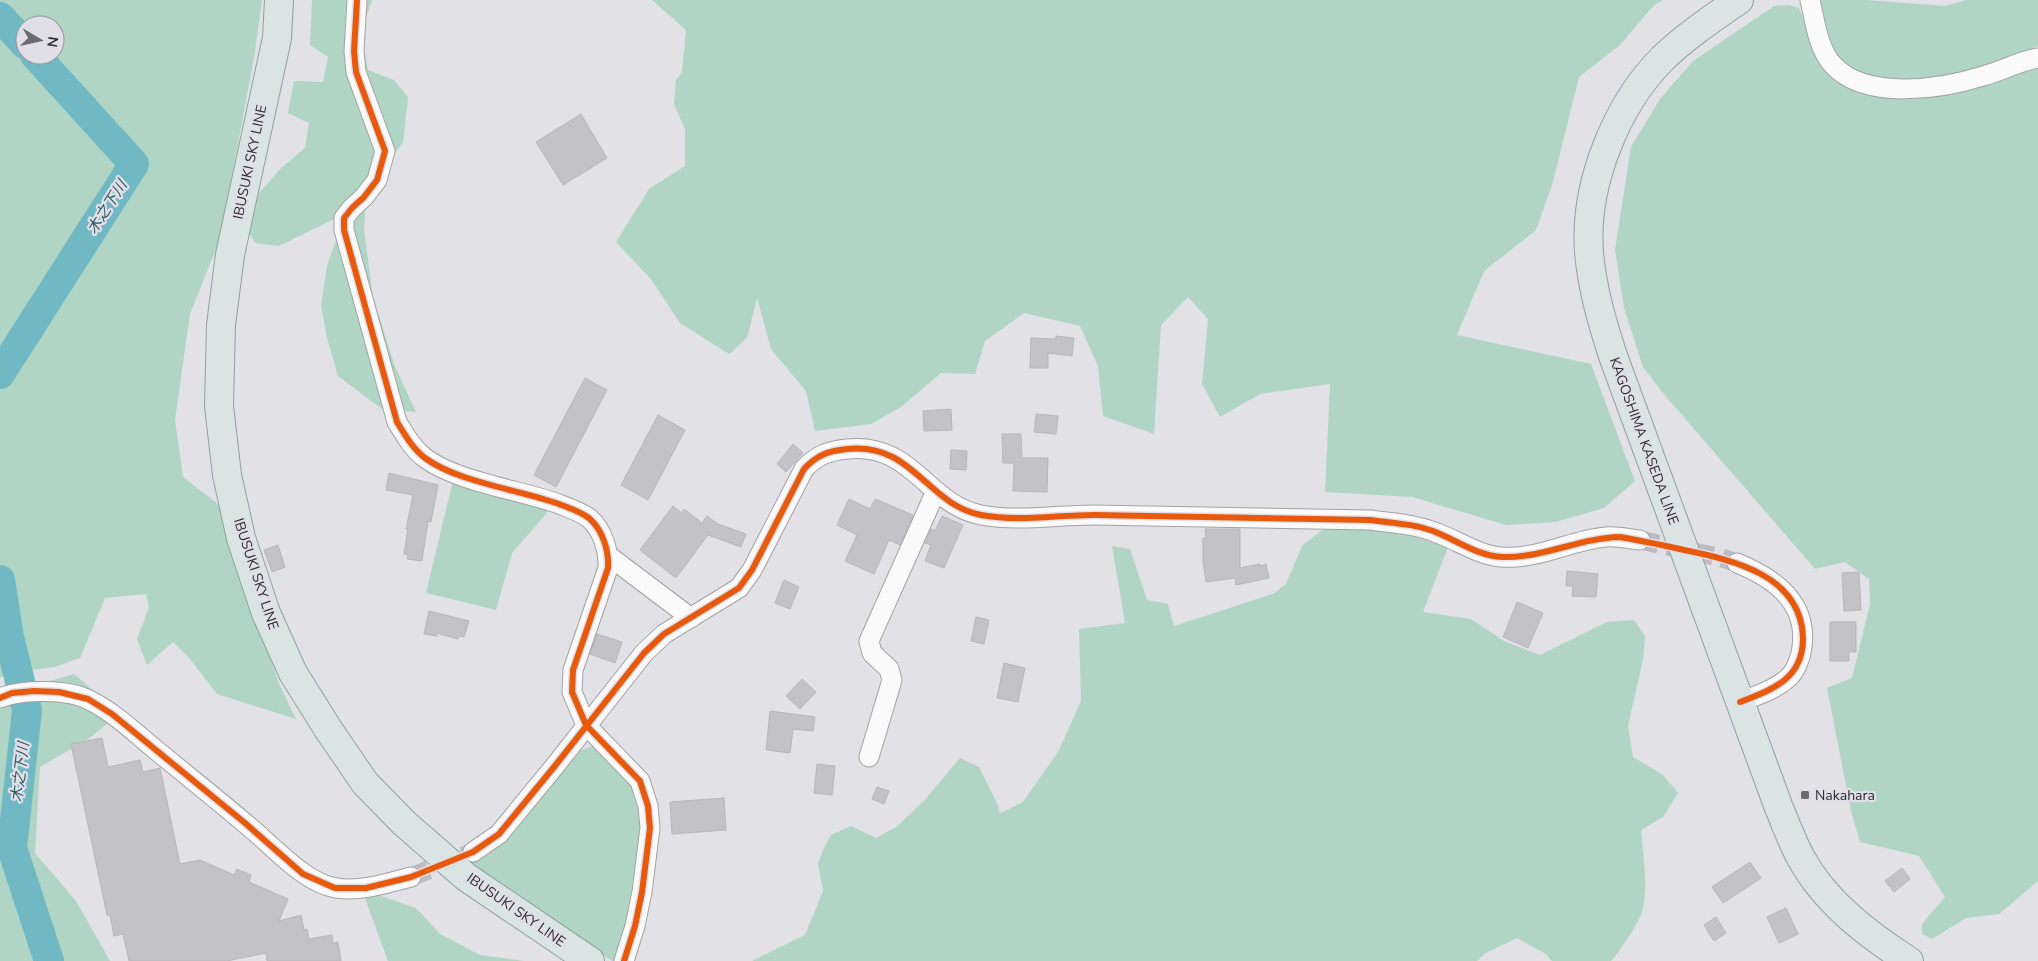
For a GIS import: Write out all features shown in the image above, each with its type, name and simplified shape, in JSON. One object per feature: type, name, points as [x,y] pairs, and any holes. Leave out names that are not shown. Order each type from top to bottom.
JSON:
[{"type":"main road","name":"IBUSUKI SKY LINE","points":[[279,0],[277,38],[230,255],[221,326],[219,406],[227,475],[241,538],[266,613],[293,673],[328,729],[365,782],[404,823],[466,877],[590,961]]},
{"type":"main road","name":"KAGOSHIMA KASEDA LINE","points":[[1738,0],[1696,30],[1664,58],[1645,79],[1631,99],[1612,133],[1599,169],[1590,213],[1589,251],[1601,317],[1613,356],[1779,808],[1806,865],[1835,904],[1886,946],[1909,961]]},
{"type":"street","points":[[357,0],[354,51],[356,72],[385,151],[377,180],[344,218],[344,230],[397,422],[408,441],[426,458],[448,470],[476,480],[546,499],[590,519],[601,534],[609,556],[608,568],[574,670],[572,692],[586,725],[640,781],[648,806],[650,828],[642,892],[635,926],[625,958]]},
{"type":"street","points":[[1810,0],[1816,28],[1823,48],[1832,64],[1850,78],[1863,84],[1883,88],[1906,89],[1963,82],[2037,58]]},
{"type":"street","points":[[473,852],[499,834],[554,768],[644,653],[664,634],[738,588],[752,570],[804,469],[815,458],[834,450],[856,448],[890,454],[936,491],[959,506],[973,513],[1001,518],[1081,515],[1370,520],[1411,525],[1436,532],[1478,552],[1501,557],[1544,553],[1605,537],[1640,540]]},
{"type":"street","points":[[869,757],[892,680],[889,669],[872,653],[869,642],[936,491]]},
{"type":"street","points":[[609,556],[691,618]]},
{"type":"street","points":[[1737,564],[1772,580],[1786,593],[1797,608],[1803,629],[1800,658],[1790,677],[1770,690],[1740,702]]},
{"type":"street","points":[[6,696],[34,691],[59,692],[88,699],[112,714],[245,823],[303,874],[335,888],[366,888],[411,877]]},
{"type":"green space","points":[[0,0],[262,0],[254,58],[220,239],[190,314],[175,420],[183,477],[218,504],[279,684],[296,719],[217,694],[190,659],[173,642],[147,665],[137,639],[149,607],[146,594],[105,598],[80,658],[55,667],[23,671],[0,677]]},
{"type":"green space","points":[[312,0],[372,0],[361,33],[368,70],[394,80],[408,97],[403,143],[367,186],[364,229],[373,297],[394,364],[416,412],[382,409],[338,376],[327,338],[321,305],[327,266],[339,232],[334,219],[279,246],[255,243],[249,232],[255,198],[280,169],[305,148],[309,123],[288,113],[294,81],[323,82],[328,57],[310,45]]},
{"type":"green space","points":[[652,0],[1663,0],[1654,5],[1620,45],[1579,77],[1553,182],[1536,230],[1484,271],[1457,335],[1591,364],[1635,481],[1604,508],[1556,522],[1506,525],[1412,497],[1325,492],[1330,384],[1260,394],[1220,417],[1202,384],[1208,319],[1188,297],[1161,325],[1154,434],[1103,416],[1098,366],[1080,326],[1024,313],[985,341],[975,374],[941,373],[901,407],[871,424],[815,431],[806,391],[771,349],[757,298],[747,338],[729,354],[680,323],[651,279],[616,242],[649,189],[685,166],[685,129],[674,104],[676,80],[682,72],[686,30]]},
{"type":"green space","points":[[1820,0],[1866,0],[1945,6],[1966,0],[2038,0],[2038,46],[1985,69],[1914,82],[1858,75],[1831,50]]},
{"type":"green space","points":[[1788,5],[1799,8],[1812,43],[1864,91],[2038,66],[2038,881],[1999,914],[1966,918],[1932,939],[1922,934],[1922,924],[1945,897],[1919,856],[1860,842],[1851,811],[1827,688],[1852,678],[1870,604],[1869,579],[1845,562],[1815,569],[1663,393],[1643,367],[1624,308],[1615,250],[1631,147],[1660,99],[1693,61],[1774,6]]},
{"type":"green space","points":[[455,472],[548,500],[546,514],[512,553],[496,610],[426,593]]},
{"type":"green space","points":[[1327,526],[1397,532],[1448,547],[1423,612],[1471,619],[1504,641],[1540,655],[1607,622],[1634,620],[1645,636],[1643,659],[1628,726],[1633,757],[1663,775],[1678,793],[1663,817],[1641,830],[1645,879],[1643,908],[1625,943],[1611,961],[1552,961],[1546,954],[1517,938],[1486,953],[1477,961],[752,961],[805,935],[823,891],[818,864],[831,835],[851,826],[876,838],[896,827],[923,802],[960,758],[979,767],[998,805],[999,814],[1023,802],[1058,752],[1081,701],[1079,629],[1125,623],[1112,546],[1130,549],[1147,600],[1168,604],[1174,626],[1273,594],[1286,584],[1302,546]]},
{"type":"green space","points":[[74,674],[120,714],[88,739],[40,767],[35,853],[76,901],[110,961],[0,961],[0,701],[19,690]]},
{"type":"green space","points":[[593,746],[638,785],[644,827],[619,961],[612,961],[470,862],[501,842],[578,751]]},
{"type":"green space","points":[[378,895],[416,908],[440,934],[480,955],[524,961],[388,961],[365,898]]},
{"type":"building","points":[[581,114],[607,158],[563,185],[536,142]]},
{"type":"building","points":[[1056,336],[1074,338],[1072,356],[1048,353],[1048,368],[1030,368],[1031,338],[1056,339]]},
{"type":"building","points":[[585,378],[607,390],[556,487],[534,475]]},
{"type":"building","points":[[951,409],[952,430],[924,431],[923,411]]},
{"type":"building","points":[[1036,414],[1058,416],[1056,434],[1034,432]]},
{"type":"building","points":[[658,415],[685,430],[648,500],[621,485]]},
{"type":"building","points":[[1002,434],[1021,434],[1022,458],[1048,458],[1047,492],[1013,491],[1014,463],[1003,463]]},
{"type":"building","points":[[793,444],[803,453],[786,472],[777,464]]},
{"type":"building","points":[[951,450],[967,451],[966,470],[950,469]]},
{"type":"building","points":[[389,473],[438,485],[431,522],[428,521],[422,561],[407,559],[408,555],[404,554],[408,529],[406,529],[413,495],[386,490]]},
{"type":"building","points":[[849,499],[870,509],[875,499],[913,515],[900,545],[889,540],[874,574],[845,561],[857,535],[837,525]]},
{"type":"building","points":[[673,506],[682,513],[684,509],[702,523],[707,516],[718,524],[746,534],[741,547],[708,535],[676,578],[640,550]]},
{"type":"building","points":[[942,516],[963,525],[944,568],[925,561],[931,545],[925,543],[931,529],[935,531]]},
{"type":"building","points":[[1205,529],[1240,529],[1240,568],[1266,564],[1269,578],[1236,585],[1235,578],[1206,582],[1203,561],[1203,538],[1206,538]]},
{"type":"building","points":[[278,545],[285,567],[272,572],[264,550]]},
{"type":"building","points":[[1567,571],[1598,574],[1596,597],[1572,596],[1573,586],[1566,586]]},
{"type":"building","points":[[1859,572],[1861,610],[1844,611],[1842,573]]},
{"type":"building","points":[[784,580],[799,587],[790,609],[775,603]]},
{"type":"building","points":[[1517,602],[1543,613],[1528,648],[1503,637]]},
{"type":"building","points":[[429,611],[469,621],[464,637],[459,636],[458,639],[437,633],[437,636],[424,634]]},
{"type":"building","points":[[976,617],[989,620],[984,644],[971,641]]},
{"type":"building","points":[[1830,622],[1856,622],[1856,652],[1849,652],[1849,661],[1830,661]]},
{"type":"building","points":[[597,634],[622,642],[615,663],[590,654]]},
{"type":"building","points":[[1004,663],[1025,668],[1018,702],[997,698]]},
{"type":"building","points":[[802,679],[816,692],[800,709],[786,696]]},
{"type":"building","points":[[770,711],[815,717],[813,731],[793,729],[790,753],[766,750]]},
{"type":"building","points":[[102,738],[108,767],[140,760],[143,772],[160,768],[180,864],[200,860],[234,875],[237,869],[251,875],[249,882],[288,899],[279,921],[301,915],[304,930],[307,929],[309,939],[332,935],[333,943],[338,942],[341,961],[267,961],[266,953],[227,961],[129,961],[123,934],[114,936],[110,915],[107,915],[71,744]]},
{"type":"building","points":[[817,764],[835,766],[832,795],[814,793]]},
{"type":"building","points":[[877,787],[889,791],[884,804],[872,799]]},
{"type":"building","points":[[724,798],[726,830],[672,834],[670,802]]},
{"type":"building","points":[[1750,862],[1761,878],[1723,903],[1712,887]]},
{"type":"building","points":[[1902,868],[1910,879],[1894,892],[1885,881]]},
{"type":"building","points":[[1786,908],[1798,934],[1779,943],[1767,917]]},
{"type":"building","points":[[1716,917],[1726,933],[1714,941],[1704,925]]},
{"type":"waterway","name":"木之下川","points":[[0,17],[15,33]]},
{"type":"waterway","name":"木之下川","points":[[0,374],[134,164],[44,65]]},
{"type":"waterway","name":"木之下川","points":[[0,580],[9,637],[27,710],[12,848],[49,961]]},
{"type":"tunnel","points":[[1640,540],[1737,563]]},
{"type":"tunnel","points":[[411,877],[473,852]]},
{"type":"cycle path","points":[[357,0],[354,51],[356,72],[385,151],[377,180],[344,218],[344,230],[397,422],[409,442],[425,458],[438,466],[471,479],[544,499],[583,514],[595,524],[602,535],[606,548],[608,568],[573,670],[572,692],[586,725],[640,781],[648,806],[650,828],[642,892],[635,926],[624,961]]},
{"type":"cycle path","points":[[0,698],[12,693],[34,691],[59,692],[88,699],[112,714],[245,823],[303,874],[335,888],[366,888],[411,877],[473,852],[499,834],[644,653],[664,634],[739,588],[752,570],[804,469],[823,454],[847,449],[869,449],[888,455],[904,464],[946,499],[962,509],[995,517],[1023,518],[1094,515],[1370,520],[1405,524],[1430,530],[1477,551],[1503,557],[1533,554],[1605,538],[1620,537],[1724,559],[1744,566],[1779,586],[1791,600],[1800,618],[1803,640],[1797,665],[1783,682],[1763,693],[1740,702]]},
{"type":"place","name":"Nakahara","points":[[1805,795]]}]
